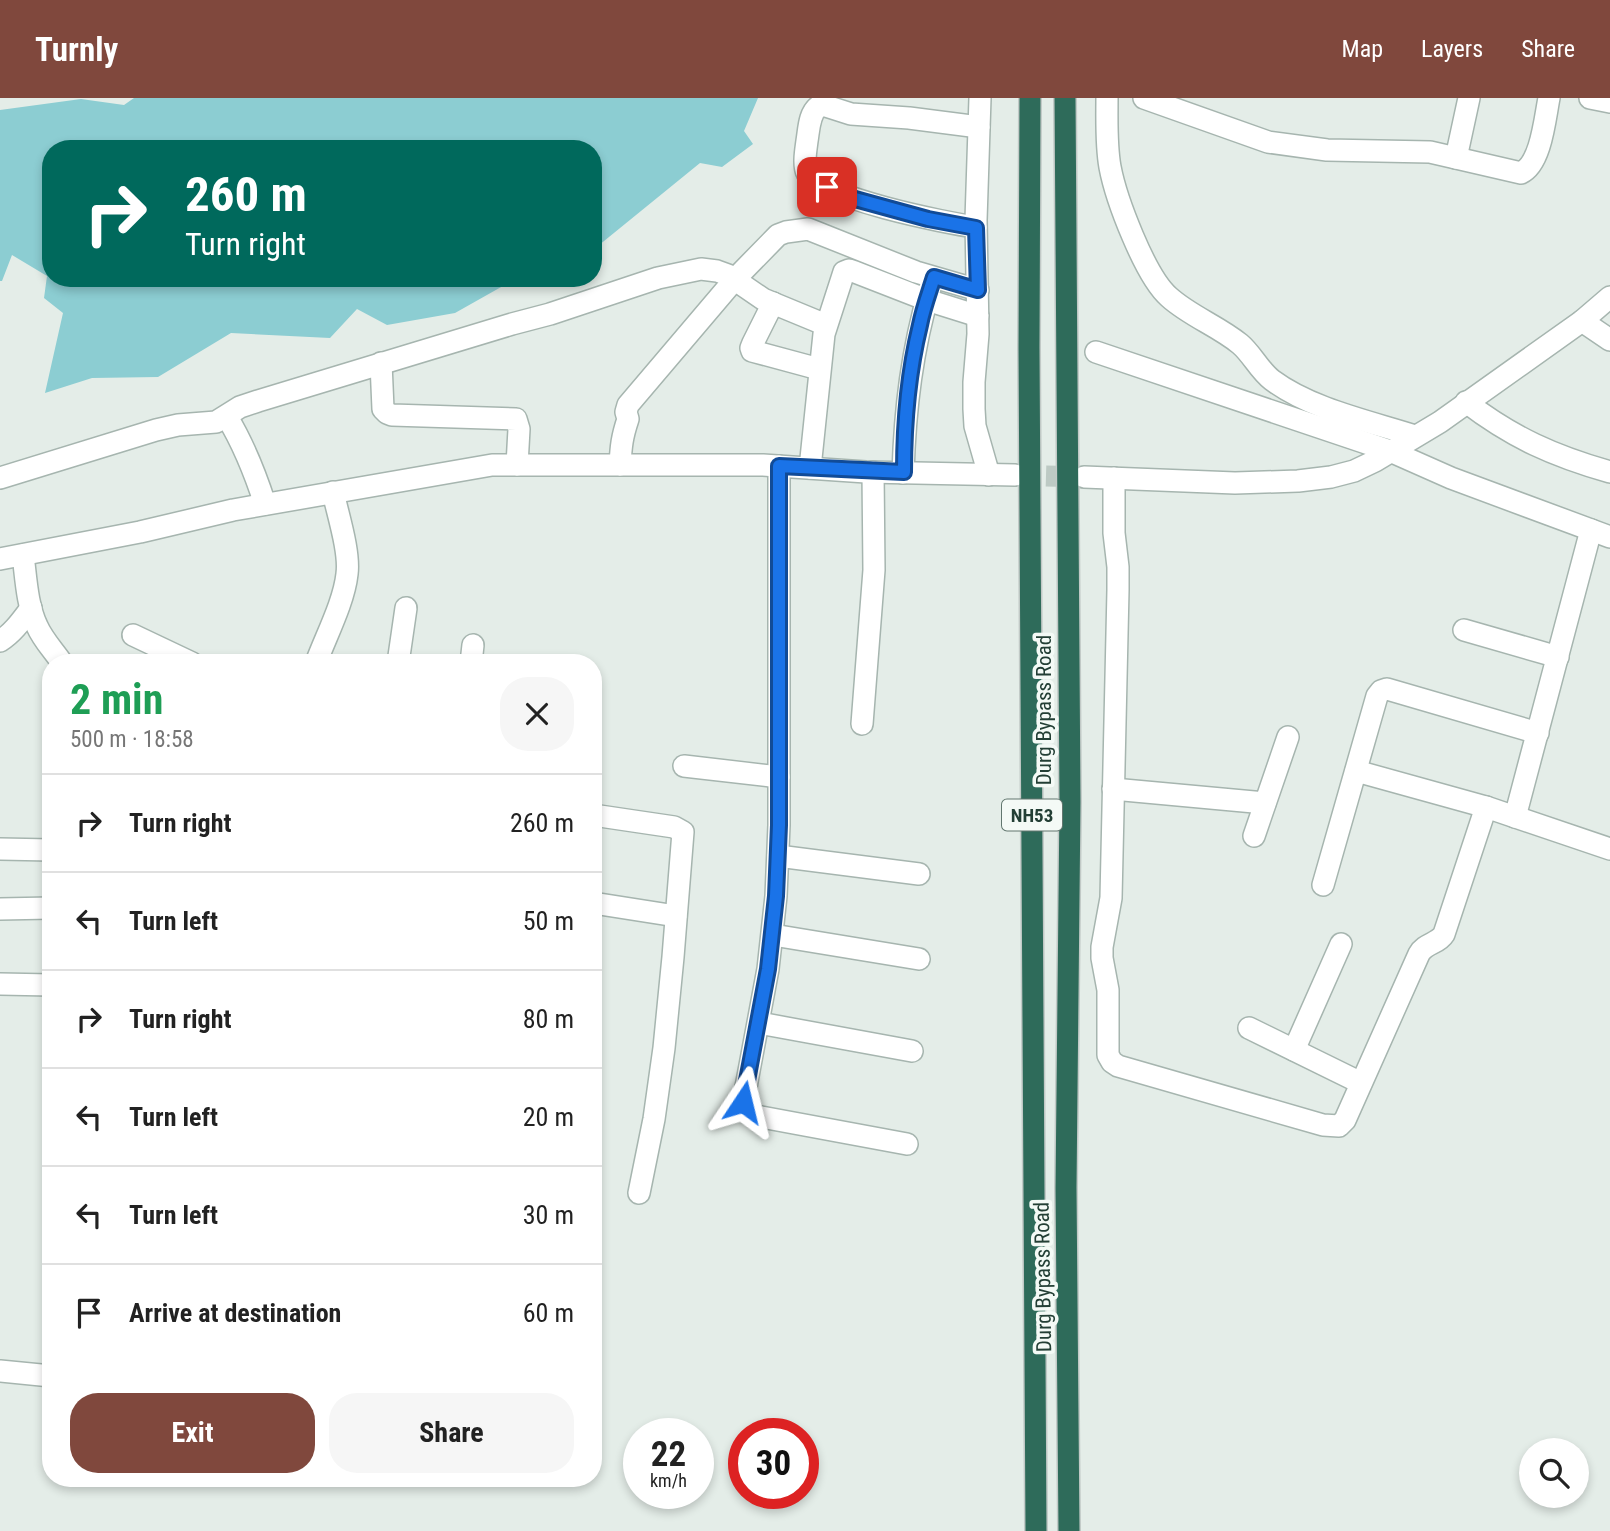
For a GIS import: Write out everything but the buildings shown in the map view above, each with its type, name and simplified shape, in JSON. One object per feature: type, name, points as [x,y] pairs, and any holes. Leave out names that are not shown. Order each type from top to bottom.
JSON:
[{"type":"highway","name":"Durg Bypass Road","points":[[1030,98],[1036,1531]]},
{"type":"highway","name":"Durg Bypass Road","points":[[1065,98],[1070,802],[1066,1174],[1069,1531]]},
{"type":"street","points":[[980,98],[976,228],[978,316],[974,409],[975,426],[989,475]]},
{"type":"street","points":[[1107,98],[1110,168],[1120,204],[1145,263],[1166,295],[1189,313],[1240,344],[1268,377],[1288,391],[1404,443],[1451,478],[1601,534],[1558,657],[1515,817]]},
{"type":"street","points":[[1144,98],[1268,142],[1327,150],[1430,152],[1521,173],[1527,171],[1536,158],[1549,98]]},
{"type":"street","points":[[1456,158],[1469,98]]},
{"type":"street","points":[[1590,98],[1610,102]]},
{"type":"street","points":[[976,228],[928,219],[855,199],[814,180],[805,170],[811,117],[819,106],[851,114],[979,127]]},
{"type":"street","points":[[620,465],[622,434],[628,419],[628,405],[742,284],[778,235],[807,229],[934,277],[978,290]]},
{"type":"street","points":[[0,478],[156,430],[177,425],[216,422],[240,407],[550,314],[658,278],[702,269],[717,271],[773,303],[826,325]]},
{"type":"street","points":[[810,468],[826,325],[844,272],[849,270],[978,316]]},
{"type":"street","points":[[904,472],[907,394],[920,324],[934,277]]},
{"type":"street","points":[[1084,477],[1235,483],[1298,481],[1354,471],[1440,422],[1582,321],[1610,297]]},
{"type":"street","points":[[773,303],[752,343],[752,351],[819,369]]},
{"type":"street","points":[[1582,321],[1610,340]]},
{"type":"street","points":[[1096,352],[1404,443]]},
{"type":"street","points":[[381,363],[383,408],[387,413],[516,419],[519,429],[517,465]]},
{"type":"street","points":[[1466,402],[1520,439],[1571,461],[1610,472]]},
{"type":"street","points":[[227,416],[251,463],[265,504]]},
{"type":"street","points":[[0,559],[265,504],[492,465],[779,466],[873,472],[1015,475]]},
{"type":"street","points":[[779,466],[778,856],[772,935],[759,1023],[743,1102],[746,1109],[756,1116],[907,1144]]},
{"type":"street","points":[[862,724],[874,570],[873,472]]},
{"type":"street","points":[[1114,478],[1118,590],[1111,898],[1102,947],[1108,990],[1108,1055],[1112,1062],[1118,1066],[1332,1127],[1339,1126],[1345,1120],[1422,948],[1440,940],[1444,934],[1486,807]]},
{"type":"street","points":[[319,654],[347,573],[347,558],[333,492]]},
{"type":"street","points":[[23,555],[35,623],[55,654]]},
{"type":"street","points":[[0,641],[7,637],[31,608]]},
{"type":"street","points":[[399,654],[406,608]]},
{"type":"street","points":[[1464,630],[1558,657]]},
{"type":"street","points":[[133,635],[173,654]]},
{"type":"street","points":[[1323,885],[1377,696],[1381,691],[1387,689],[1538,733]]},
{"type":"street","points":[[1254,836],[1288,737]]},
{"type":"street","points":[[684,766],[779,777]]},
{"type":"street","points":[[1356,771],[1486,807],[1610,849]]},
{"type":"street","points":[[1113,789],[1265,803]]},
{"type":"street","points":[[602,817],[674,827],[682,832],[677,916],[662,1060],[654,1119],[639,1193]]},
{"type":"street","points":[[0,849],[42,850]]},
{"type":"street","points":[[778,856],[919,874]]},
{"type":"street","points":[[602,904],[677,916]]},
{"type":"street","points":[[0,909],[42,908]]},
{"type":"street","points":[[772,935],[919,959]]},
{"type":"street","points":[[1294,1050],[1341,944]]},
{"type":"street","points":[[0,984],[42,985]]},
{"type":"street","points":[[759,1023],[912,1051]]},
{"type":"street","points":[[1249,1028],[1361,1083]]},
{"type":"street","points":[[0,1371],[42,1375]]},
{"type":"water","points":[[134,98],[758,98],[744,131],[753,144],[722,167],[700,163],[602,243],[602,140],[42,140],[42,273],[12,255],[0,281],[0,110],[81,99],[124,105]]},
{"type":"water","points":[[46,287],[501,287],[455,313],[387,325],[357,309],[330,338],[231,333],[158,377],[92,378],[45,393],[63,313],[44,298]]},
{"type":"tunnel","points":[[1015,475],[1084,477]]},
{"type":"route","points":[[743,1102],[768,969],[776,896],[779,825],[779,466],[904,472],[907,394],[920,324],[934,277],[978,290],[976,228],[928,219],[855,199],[827,187]]}]
